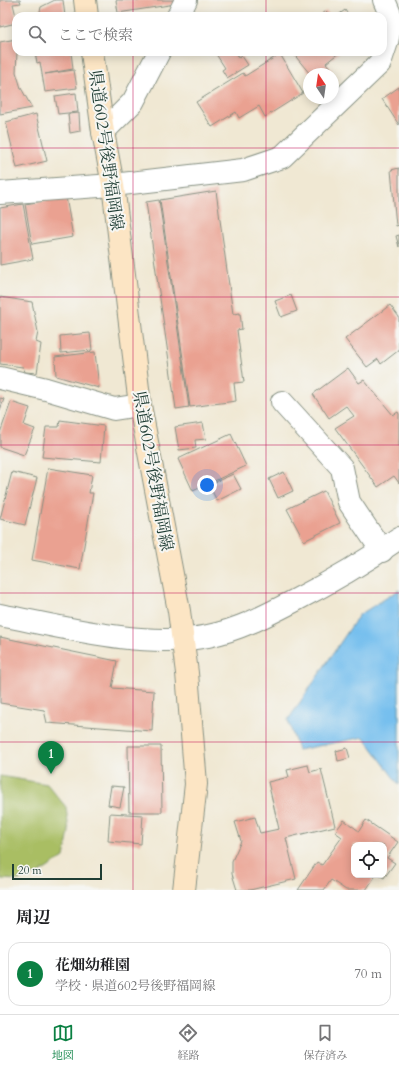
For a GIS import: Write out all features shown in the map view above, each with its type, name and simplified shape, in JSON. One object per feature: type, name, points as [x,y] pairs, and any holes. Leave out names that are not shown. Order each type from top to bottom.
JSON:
[{"type":"main road","points":[[85,0],[86,12]]},
{"type":"main road","name":"県道602号後野福岡線","points":[[93,56],[112,185],[140,404],[183,639],[196,784],[184,890]]},
{"type":"street","points":[[180,12],[186,0]]},
{"type":"street","points":[[384,0],[392,19],[387,42]]},
{"type":"street","points":[[103,132],[133,102],[157,56]]},
{"type":"street","points":[[0,193],[112,185],[243,170],[282,157],[380,63],[382,56]]},
{"type":"street","points":[[0,378],[46,389],[114,410],[140,404]]},
{"type":"street","points":[[282,402],[342,468],[349,502],[382,551]]},
{"type":"street","points":[[0,615],[108,636],[153,640],[208,636],[252,623],[324,586],[382,551],[399,538]]},
{"type":"green space","points":[[0,776],[47,784],[66,807],[69,832],[64,857],[38,874],[18,880],[0,879]]},
{"type":"water","points":[[399,590],[399,785],[364,737],[298,750],[288,720],[359,615]]},
{"type":"building","points":[[0,0],[20,0],[21,3],[13,4],[15,12],[12,12],[12,24],[0,27]]},
{"type":"building","points":[[55,0],[63,0],[64,12],[40,12],[41,7]]},
{"type":"building","points":[[116,0],[182,0],[182,3],[118,12]]},
{"type":"building","points":[[12,40],[12,56],[17,56],[16,72],[21,88],[32,108],[0,114],[0,42]]},
{"type":"building","points":[[36,56],[71,56],[73,69],[45,74],[74,70],[77,88],[45,92],[40,62],[37,63]]},
{"type":"building","points":[[217,56],[238,56],[239,58],[242,56],[248,65],[227,78],[222,70],[225,68]]},
{"type":"building","points":[[277,56],[281,56],[303,93],[265,117],[259,106],[239,118],[236,112],[212,127],[196,102],[243,73],[245,76]]},
{"type":"building","points":[[295,56],[335,56],[326,63],[330,68],[305,68]]},
{"type":"building","points":[[399,87],[399,125],[382,99]]},
{"type":"building","points":[[76,93],[78,112],[58,114],[55,96]]},
{"type":"building","points":[[79,113],[80,131],[70,133],[68,114]]},
{"type":"building","points":[[36,114],[47,161],[17,168],[6,122]]},
{"type":"building","points":[[399,168],[399,225],[396,226],[391,170]]},
{"type":"building","points":[[216,191],[233,314],[240,313],[242,329],[237,330],[244,382],[234,383],[236,401],[190,407],[160,200]]},
{"type":"building","points":[[66,197],[73,237],[32,244],[25,204]]},
{"type":"building","points":[[159,200],[189,407],[176,409],[146,202]]},
{"type":"building","points":[[23,204],[33,259],[0,265],[0,208]]},
{"type":"building","points":[[399,235],[399,247],[396,236]]},
{"type":"building","points":[[291,295],[297,311],[281,317],[275,301]]},
{"type":"building","points":[[0,297],[32,302],[38,332],[36,342],[41,344],[37,373],[25,372],[23,367],[0,364]]},
{"type":"building","points":[[390,305],[399,317],[399,350],[381,364],[378,359],[367,367],[345,339]]},
{"type":"building","points":[[90,333],[92,350],[61,353],[60,336]]},
{"type":"building","points":[[95,352],[99,388],[56,376],[55,357]]},
{"type":"building","points":[[348,368],[359,383],[364,380],[393,415],[398,412],[399,414],[399,483],[394,476],[378,487],[335,428],[354,416],[346,406],[329,418],[313,394]]},
{"type":"building","points":[[0,398],[4,399],[0,410]]},
{"type":"building","points":[[11,402],[30,408],[24,425],[35,429],[24,455],[0,447],[0,433]]},
{"type":"building","points":[[60,420],[104,426],[101,462],[42,457],[46,427],[59,427]]},
{"type":"building","points":[[203,423],[206,439],[195,440],[196,448],[179,450],[175,427]]},
{"type":"building","points":[[231,434],[246,466],[193,491],[178,459]]},
{"type":"building","points":[[48,468],[92,475],[89,493],[93,493],[80,569],[32,560]]},
{"type":"building","points":[[12,472],[37,478],[25,525],[0,519]]},
{"type":"building","points":[[284,472],[293,491],[278,498],[269,479]]},
{"type":"building","points":[[233,474],[241,489],[217,501],[209,485]]},
{"type":"building","points":[[324,491],[340,523],[304,541],[287,509]]},
{"type":"building","points":[[0,637],[117,661],[112,688],[154,691],[152,731],[47,723],[44,710],[0,703]]},
{"type":"building","points":[[128,746],[161,746],[162,812],[129,812]]},
{"type":"building","points":[[347,748],[350,758],[338,761],[336,751]]},
{"type":"building","points":[[308,765],[310,772],[321,769],[335,826],[286,838],[296,879],[250,890],[237,890],[232,874],[232,861],[241,841],[235,822],[255,817],[260,833],[279,829],[268,782],[289,777],[287,770]]},
{"type":"building","points":[[111,786],[124,787],[120,807],[108,805]]},
{"type":"building","points":[[110,813],[143,815],[141,844],[108,841]]},
{"type":"building","points":[[344,820],[359,831],[366,820],[398,842],[387,858],[387,842],[351,842],[351,878],[374,878],[366,890],[346,890],[331,880],[324,890],[298,890],[317,862],[322,865],[342,837],[335,832]]},
{"type":"building","points":[[387,858],[395,863],[387,874]]},
{"type":"place","name":"花畑幼稚園","points":[[51,774]]}]
